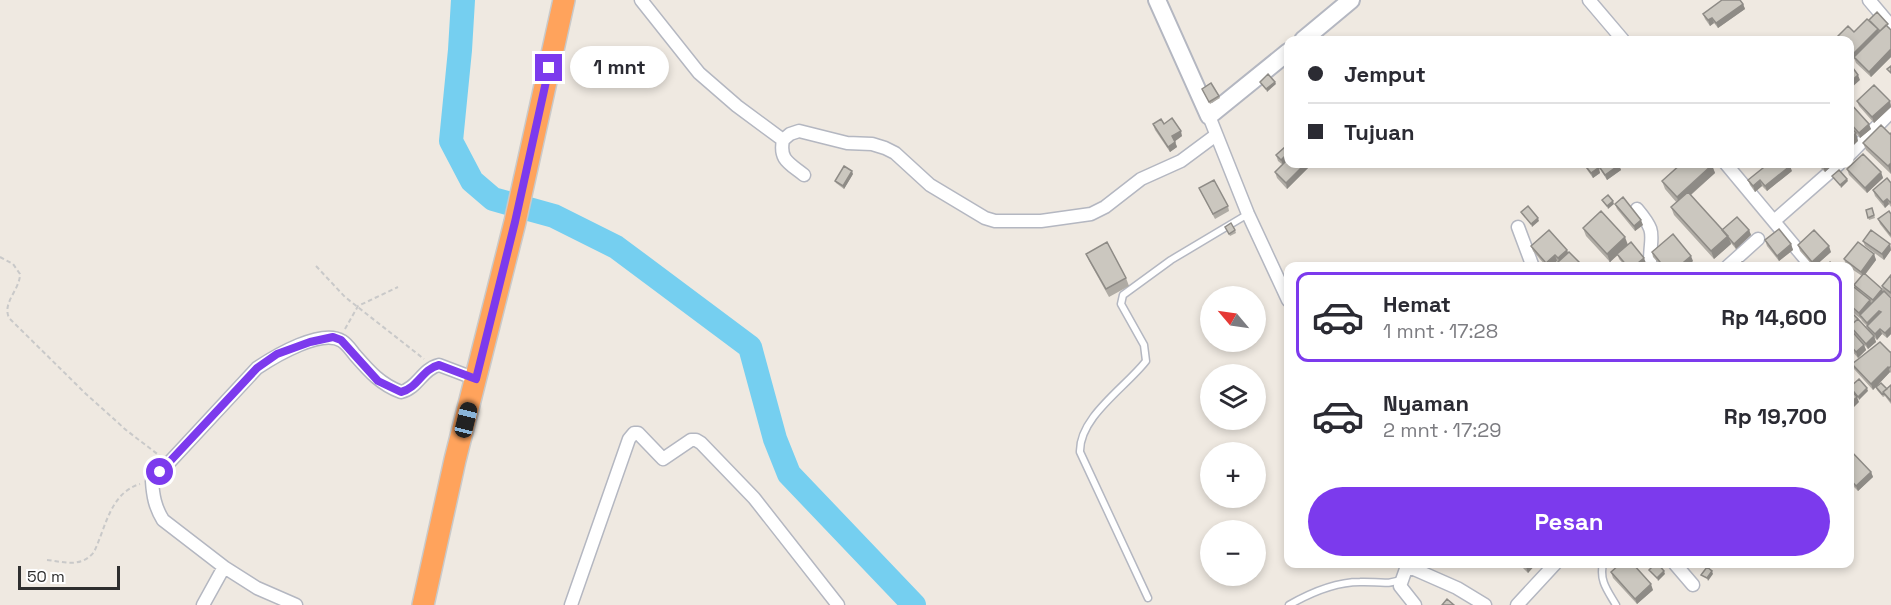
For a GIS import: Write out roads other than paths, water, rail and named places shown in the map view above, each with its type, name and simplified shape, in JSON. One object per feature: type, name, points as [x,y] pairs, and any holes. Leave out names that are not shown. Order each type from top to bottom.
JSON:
[{"type":"highway","points":[[423,605],[455,460],[515,222],[564,0]]},
{"type":"street","points":[[641,0],[699,72],[737,106],[783,140]]},
{"type":"street","points":[[1157,0],[1209,116],[1248,214],[1284,291]]},
{"type":"street","points":[[1308,36],[1352,0]]},
{"type":"street","points":[[1589,0],[1620,36]]},
{"type":"street","points":[[1869,0],[1891,26]]},
{"type":"street","points":[[1209,116],[1284,55]]},
{"type":"street","points":[[1854,150],[1891,112]]},
{"type":"street","points":[[804,175],[783,158],[781,151],[783,140],[800,130],[848,143],[872,144],[885,148],[895,153],[930,185],[985,218],[995,221],[1041,221],[1091,214],[1105,207],[1133,184],[1181,161],[1216,135]]},
{"type":"street","points":[[1731,168],[1750,182],[1774,221],[1808,262]]},
{"type":"street","points":[[1774,221],[1834,168]]},
{"type":"street","points":[[1636,209],[1650,225],[1652,232],[1650,262]]},
{"type":"street","points":[[1518,227],[1531,262]]},
{"type":"street","points":[[1733,262],[1758,239]]},
{"type":"street","points":[[296,605],[257,588],[224,567],[163,520],[154,503],[152,481],[257,368],[277,354],[310,342],[333,337],[341,340],[378,381],[401,392],[408,391],[433,366],[439,365],[476,379]]},
{"type":"street","points":[[571,605],[629,439],[634,433],[638,433],[663,459],[691,440],[701,443],[754,498],[838,605]]},
{"type":"street","points":[[203,605],[224,567]]},
{"type":"street","points":[[1517,605],[1551,568]]},
{"type":"street","points":[[1678,568],[1693,585]]},
{"type":"street","points":[[1415,605],[1400,586],[1405,570],[1457,588],[1485,605]]},
{"type":"lane","points":[[1148,598],[1080,452],[1079,442],[1088,424],[1146,361],[1144,345],[1121,304],[1123,295],[1171,260],[1248,214]]},
{"type":"lane","points":[[1602,568],[1602,583],[1616,605]]},
{"type":"lane","points":[[1289,605],[1322,590],[1351,583],[1391,583],[1405,570]]},
{"type":"waterway","points":[[463,0],[451,141],[472,181],[493,199],[554,216],[616,247],[750,347],[775,439],[789,474],[914,605]]}]
